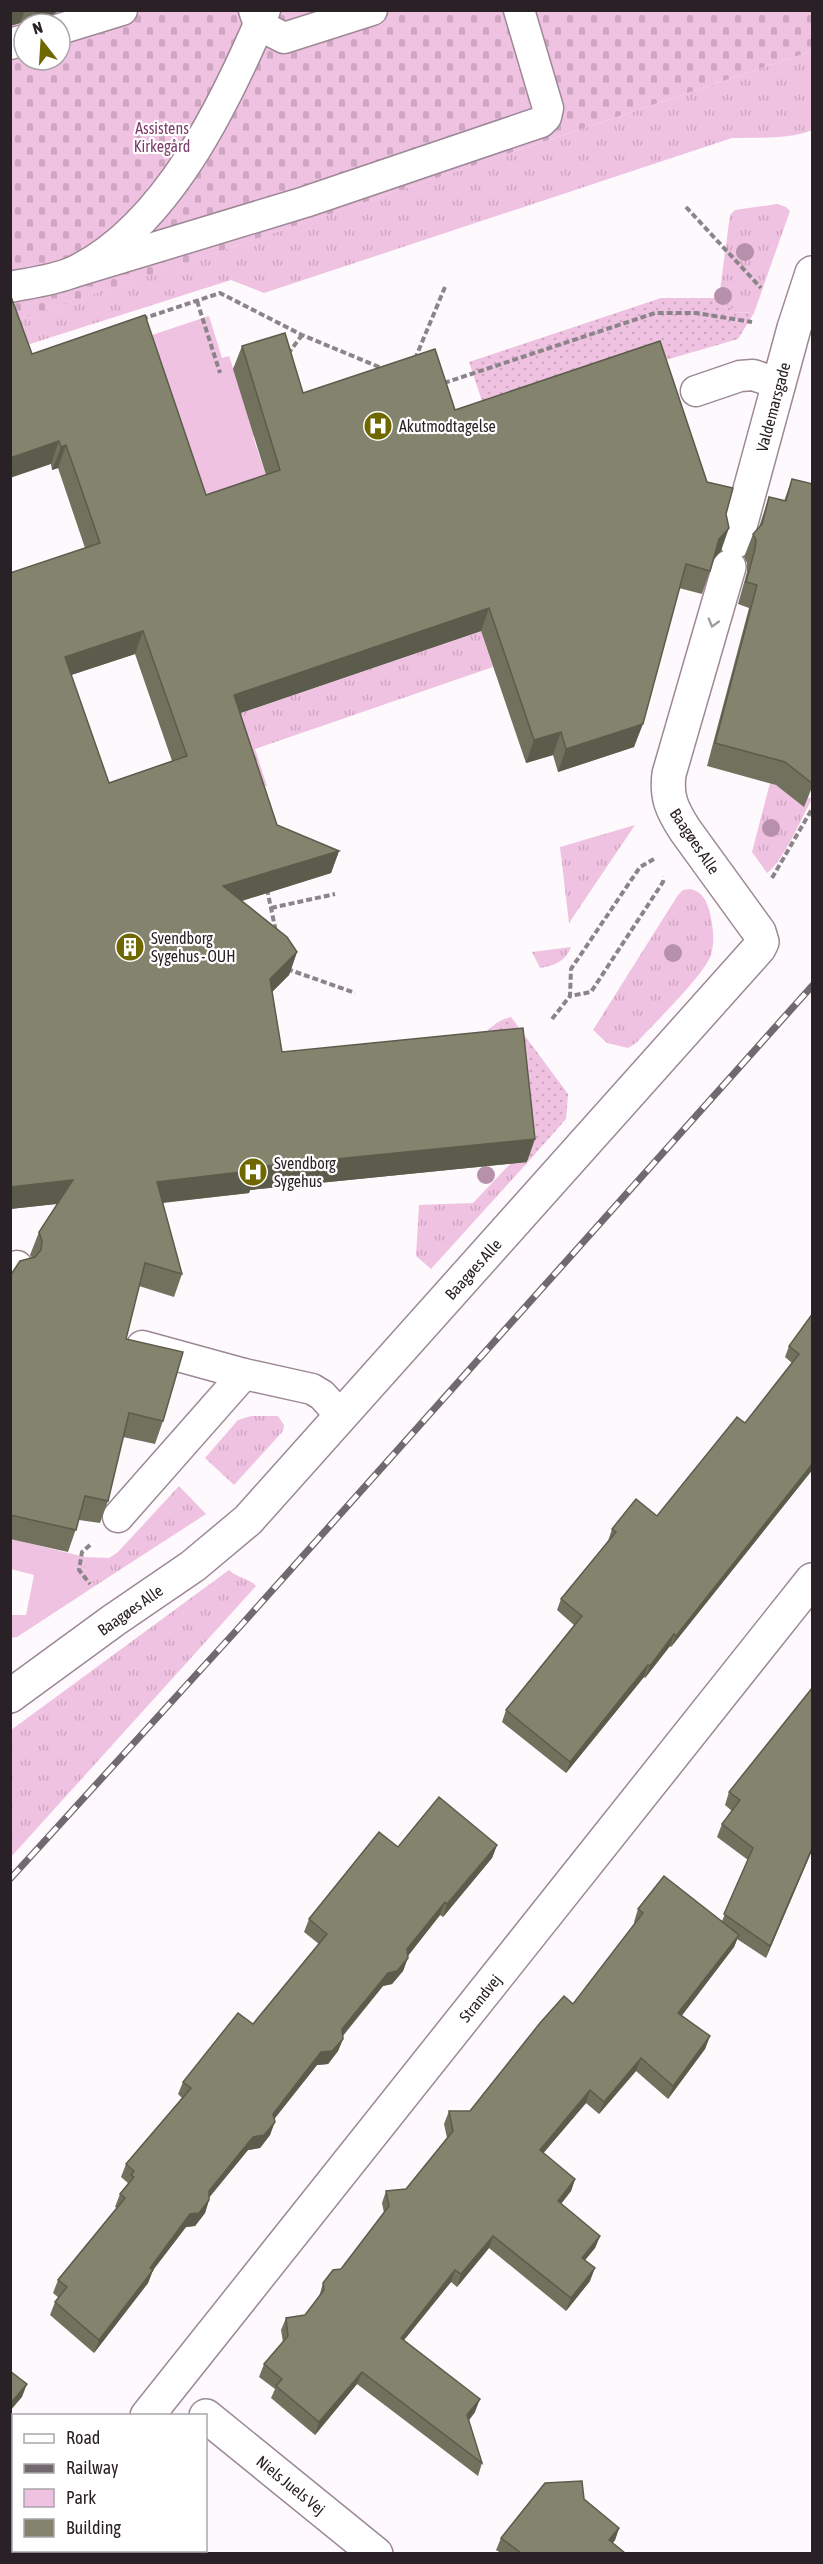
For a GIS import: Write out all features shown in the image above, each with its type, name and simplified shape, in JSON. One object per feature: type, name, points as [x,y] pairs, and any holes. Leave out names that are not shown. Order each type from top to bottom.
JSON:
[{"type":"street","name":"Valdemarsgade","points":[[669,774],[733,554],[794,328],[813,273]]},
{"type":"street","name":"Baagøes Alle","points":[[10,1696],[216,1549],[248,1520],[759,948],[761,936],[673,812],[667,791],[669,774]]},
{"type":"street","name":"Strandvej","points":[[148,2414],[813,1580]]},
{"type":"street","name":"Niels Juels Vej","points":[[170,2387],[203,2414]]},
{"type":"street","name":"Niels Juels Vej","points":[[207,2418],[376,2553]]},
{"type":"lane","points":[[72,25],[122,10]]},
{"type":"lane","points":[[71,273],[100,257],[143,220],[190,158],[237,76],[259,15],[284,38],[372,10]]},
{"type":"lane","points":[[10,286],[71,273],[305,202],[540,122],[546,117],[548,108],[519,10]]},
{"type":"lane","points":[[696,391],[740,376],[753,375],[780,384]]},
{"type":"lane","points":[[142,1346],[244,1374],[312,1389],[322,1395],[341,1416]]},
{"type":"lane","points":[[118,1517],[244,1374]]},
{"type":"path","points":[[686,207],[749,274],[794,328]]},
{"type":"path","points":[[412,368],[445,287]]},
{"type":"path","points":[[131,323],[220,293],[302,335],[387,370]]},
{"type":"path","points":[[197,302],[220,374]]},
{"type":"path","points":[[443,384],[655,313],[696,313],[724,318]]},
{"type":"path","points":[[285,359],[302,335]]},
{"type":"path","points":[[744,910],[778,870],[813,809]]},
{"type":"path","points":[[552,1018],[570,996],[571,969],[640,867],[657,857]]},
{"type":"path","points":[[570,996],[591,992],[663,882],[664,872]]},
{"type":"path","points":[[266,887],[277,938]]},
{"type":"path","points":[[271,908],[335,894]]},
{"type":"path","points":[[283,968],[355,993]]},
{"type":"path","points":[[80,1563],[82,1552]]},
{"type":"green space","name":"Assistens Kirkegård","points":[[10,11],[812,11],[812,51],[11,322]]},
{"type":"green space","points":[[812,51],[812,130],[783,137],[732,138],[264,293],[231,280],[11,350],[10,322]]},
{"type":"green space","points":[[777,204],[790,211],[754,313],[734,312],[719,298],[730,215],[735,210]]},
{"type":"green space","points":[[661,298],[719,298],[734,312],[754,313],[738,339],[652,364],[488,419],[469,362]]},
{"type":"green space","points":[[209,316],[222,358],[229,356],[256,435],[253,437],[272,493],[198,518],[137,340]]},
{"type":"green space","points":[[481,631],[493,667],[255,749],[267,786],[250,791],[226,718]]},
{"type":"green space","points":[[770,783],[812,799],[786,849],[767,873],[752,852]]},
{"type":"green space","points":[[635,825],[569,923],[560,847]]},
{"type":"green space","points":[[691,889],[699,892],[704,898],[710,913],[713,929],[711,955],[699,975],[636,1043],[628,1048],[607,1043],[593,1030],[678,895],[683,890]]},
{"type":"green space","points":[[571,947],[559,962],[540,968],[532,952]]},
{"type":"green space","points":[[511,1017],[568,1094],[566,1119],[528,1162],[515,1051],[465,1056],[491,1027]]},
{"type":"green space","points":[[528,1162],[431,1269],[416,1256],[419,1205],[473,1203],[511,1163]]},
{"type":"green space","points":[[251,1416],[278,1416],[284,1425],[283,1431],[234,1485],[205,1458],[238,1420]]},
{"type":"green space","points":[[179,1486],[206,1514],[95,1586],[83,1567],[85,1557],[109,1558],[118,1552]]},
{"type":"green space","points":[[11,1539],[85,1557],[83,1567],[95,1586],[17,1637],[11,1638],[11,1615],[26,1615],[34,1575],[11,1569]]},
{"type":"green space","points":[[229,1570],[256,1586],[11,1857],[11,1730]]},
{"type":"building","name":"Svendborg Sygehus - OUH","points":[[10,294],[32,354],[145,315],[206,495],[280,470],[242,346],[285,333],[303,393],[435,349],[455,410],[660,341],[707,482],[733,488],[726,514],[729,528],[719,539],[710,571],[686,564],[643,724],[566,749],[561,732],[534,740],[489,608],[234,695],[277,825],[339,851],[223,886],[287,937],[297,952],[270,979],[282,1052],[523,1028],[535,1139],[257,1167],[258,1170],[157,1182],[182,1274],[145,1263],[126,1339],[183,1352],[163,1421],[129,1413],[108,1501],[85,1496],[76,1530],[10,1515],[10,1276],[20,1261],[35,1257],[41,1250],[42,1241],[39,1232],[73,1180],[10,1187],[10,573],[100,543],[66,445],[61,447],[59,441],[10,458]],"holes":[[[143,631],[187,756],[109,783],[65,657]]]},
{"type":"building","points":[[792,479],[813,484],[813,784],[785,762],[715,743],[757,585],[746,582],[755,549],[756,540],[753,534],[762,524],[769,497],[786,501]]},
{"type":"building","points":[[813,1313],[813,1463],[676,1636],[674,1634],[570,1762],[506,1710],[582,1616],[561,1599],[616,1532],[612,1529],[636,1499],[657,1516],[737,1417],[745,1423],[799,1354],[789,1346]]},
{"type":"building","points":[[813,1687],[813,1846],[770,1946],[724,1914],[753,1848],[722,1824],[740,1800],[729,1792]]},
{"type":"building","points":[[439,1797],[497,1845],[447,1904],[445,1902],[407,1949],[408,1958],[397,1971],[388,1973],[342,2029],[343,2039],[332,2051],[321,2052],[273,2114],[275,2122],[264,2135],[253,2137],[209,2191],[209,2200],[199,2213],[190,2214],[150,2268],[153,2270],[99,2340],[55,2302],[67,2287],[58,2280],[125,2198],[120,2194],[134,2177],[131,2175],[134,2171],[126,2164],[191,2088],[183,2082],[238,2013],[253,2024],[327,1934],[309,1919],[379,1832],[398,1847]]},
{"type":"building","points":[[664,1876],[739,1935],[678,2013],[710,2036],[673,2086],[641,2058],[604,2102],[590,2090],[540,2150],[575,2179],[558,2201],[600,2236],[582,2258],[595,2268],[571,2298],[493,2236],[461,2274],[455,2270],[401,2338],[480,2399],[467,2415],[482,2463],[362,2372],[319,2422],[276,2386],[282,2379],[264,2364],[288,2336],[286,2318],[305,2315],[324,2290],[323,2283],[333,2270],[341,2269],[389,2206],[386,2191],[406,2189],[453,2131],[449,2111],[470,2111],[564,1996],[573,2004],[643,1913],[638,1909]]},
{"type":"building","points":[[10,2371],[27,2384],[10,2404]]},
{"type":"building","points":[[582,2481],[584,2499],[619,2528],[609,2540],[625,2553],[521,2553],[501,2538],[545,2483]]},
{"type":"railway","points":[[10,1879],[235,1632],[812,986]]},
{"type":"place","name":"Akutmodtagelse","points":[[378,426]]},
{"type":"place","name":"Svendborg Sygehus - OUH","points":[[130,947]]},
{"type":"place","name":"Svendborg Sygehus","points":[[253,1172]]}]
